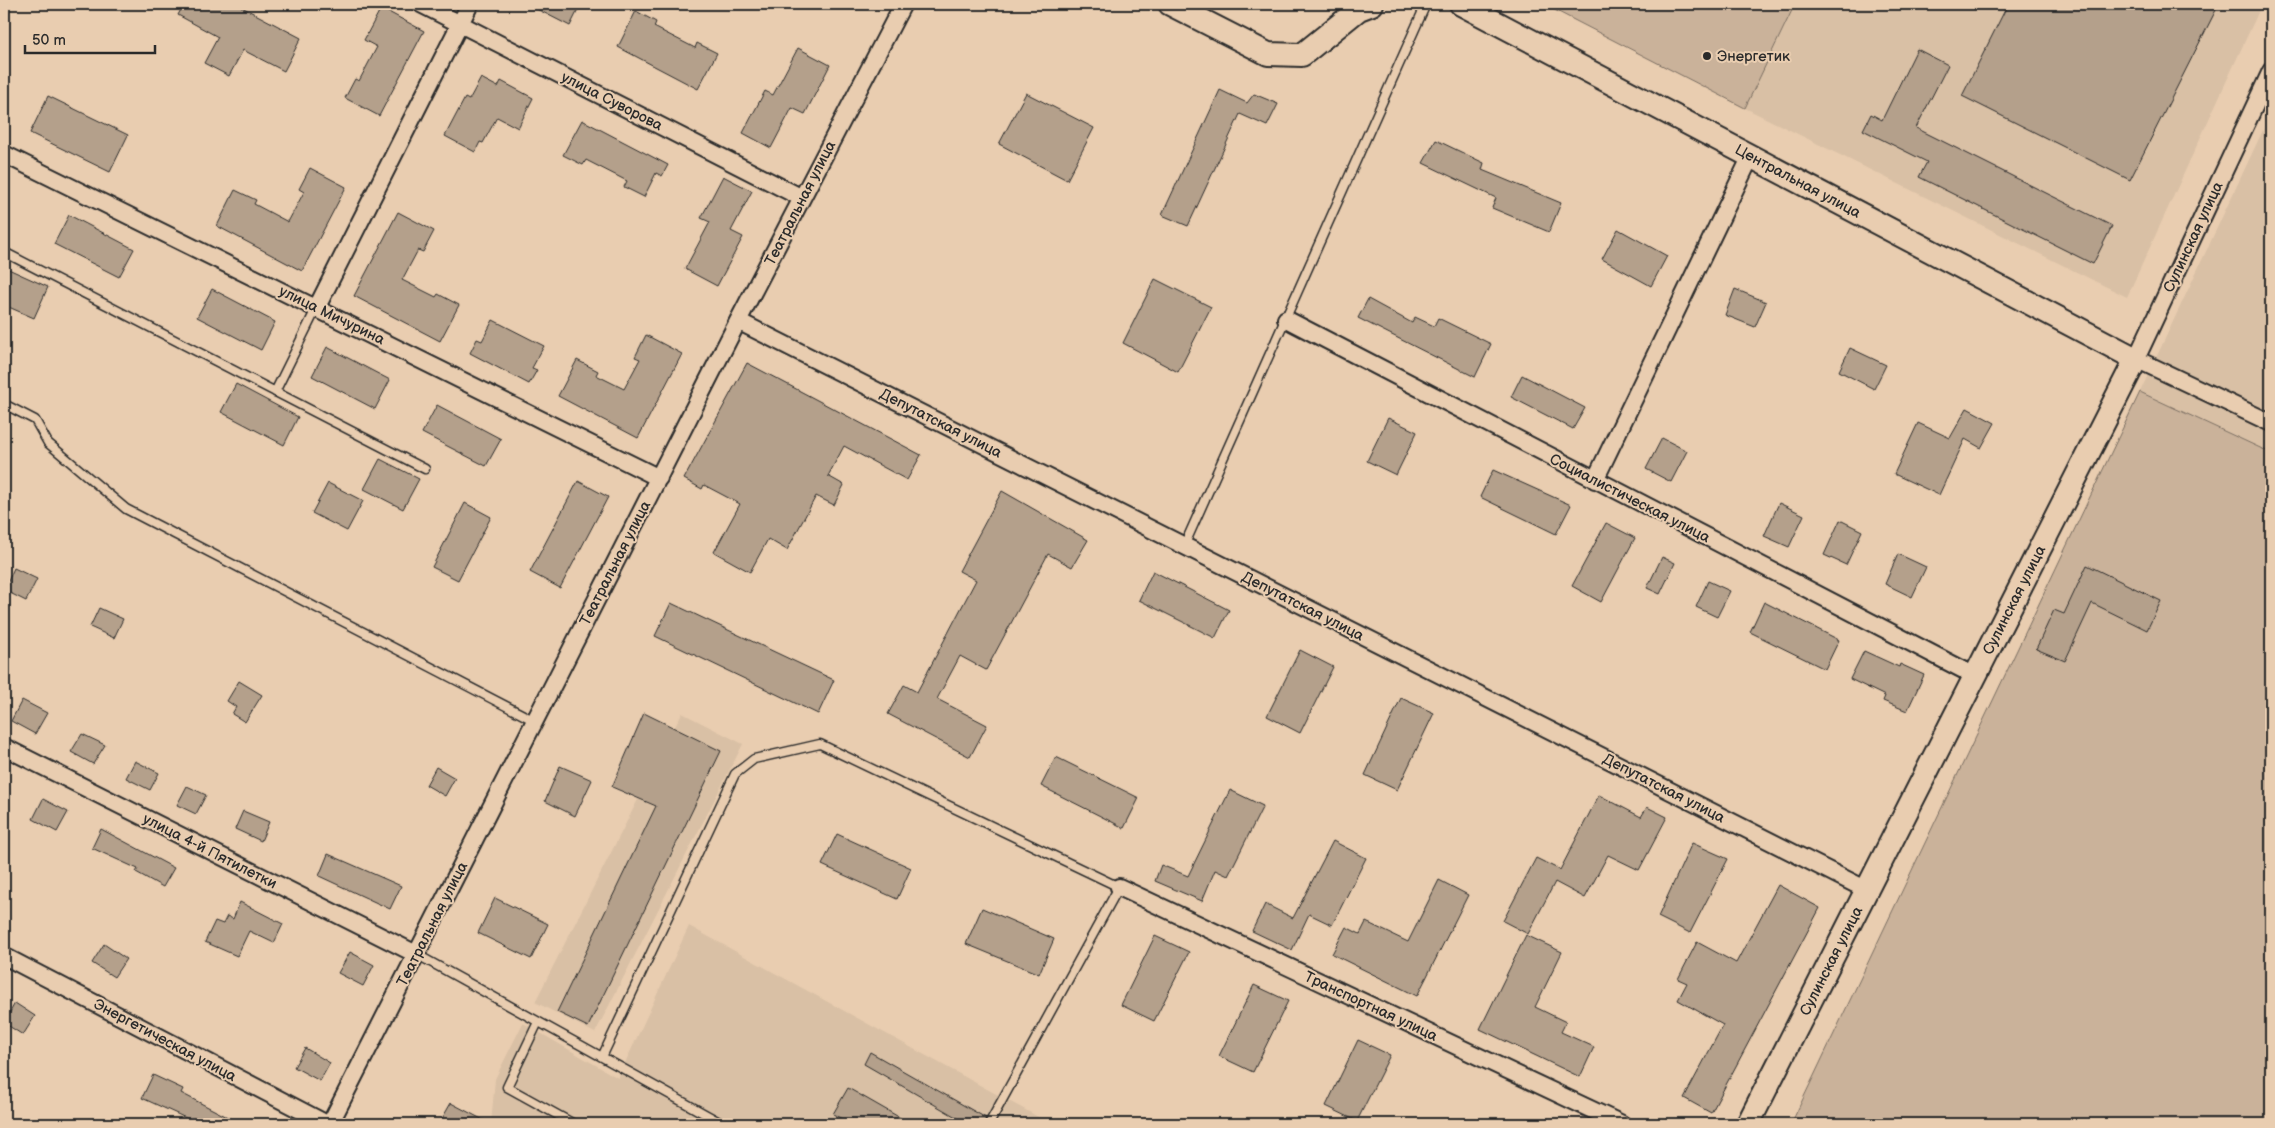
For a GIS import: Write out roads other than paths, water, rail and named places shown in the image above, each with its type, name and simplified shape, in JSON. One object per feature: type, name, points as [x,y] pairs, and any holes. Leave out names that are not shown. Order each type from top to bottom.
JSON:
[{"type":"main road","points":[[1170,4],[1268,54],[1302,55],[1359,9],[1372,4]]},
{"type":"main road","name":"Центральная улица","points":[[1461,4],[2136,359]]},
{"type":"main road","name":"Сулинская улица","points":[[1748,1124],[2136,359]]},
{"type":"street","name":"улица Суворова","points":[[421,4],[802,198]]},
{"type":"street","points":[[318,307],[470,4]]},
{"type":"street","name":"Театральная улица","points":[[328,1124],[535,722],[738,321],[903,4]]},
{"type":"street","name":"Сулинская улица","points":[[2136,359],[2271,71]]},
{"type":"street","name":"улица Мичурина","points":[[4,154],[318,307],[659,478]]},
{"type":"street","points":[[1595,480],[1750,156]]},
{"type":"street","name":"Социалистическая улица","points":[[1286,319],[1975,676]]},
{"type":"street","name":"Депутатская улица","points":[[738,321],[1867,890]]},
{"type":"street","points":[[2136,359],[2271,423]]},
{"type":"street","name":"улица 4-й Пятилетки","points":[[4,747],[416,954]]},
{"type":"street","name":"Транспортная улица","points":[[1119,888],[1622,1124]]},
{"type":"street","name":"Энергетическая улица","points":[[4,956],[328,1124]]},
{"type":"lane","points":[[1184,546],[1426,4]]},
{"type":"lane","points":[[4,252],[425,470]]},
{"type":"lane","points":[[275,392],[318,307]]},
{"type":"lane","points":[[4,404],[35,420],[48,443],[126,509],[535,722]]},
{"type":"lane","points":[[602,1057],[735,774],[754,759],[820,744],[1119,888],[989,1124]]},
{"type":"lane","points":[[416,954],[723,1124]]},
{"type":"lane","points":[[538,1022],[507,1086],[574,1124]]},
{"type":"place","name":"Энергетик","points":[[1707,56]]}]
